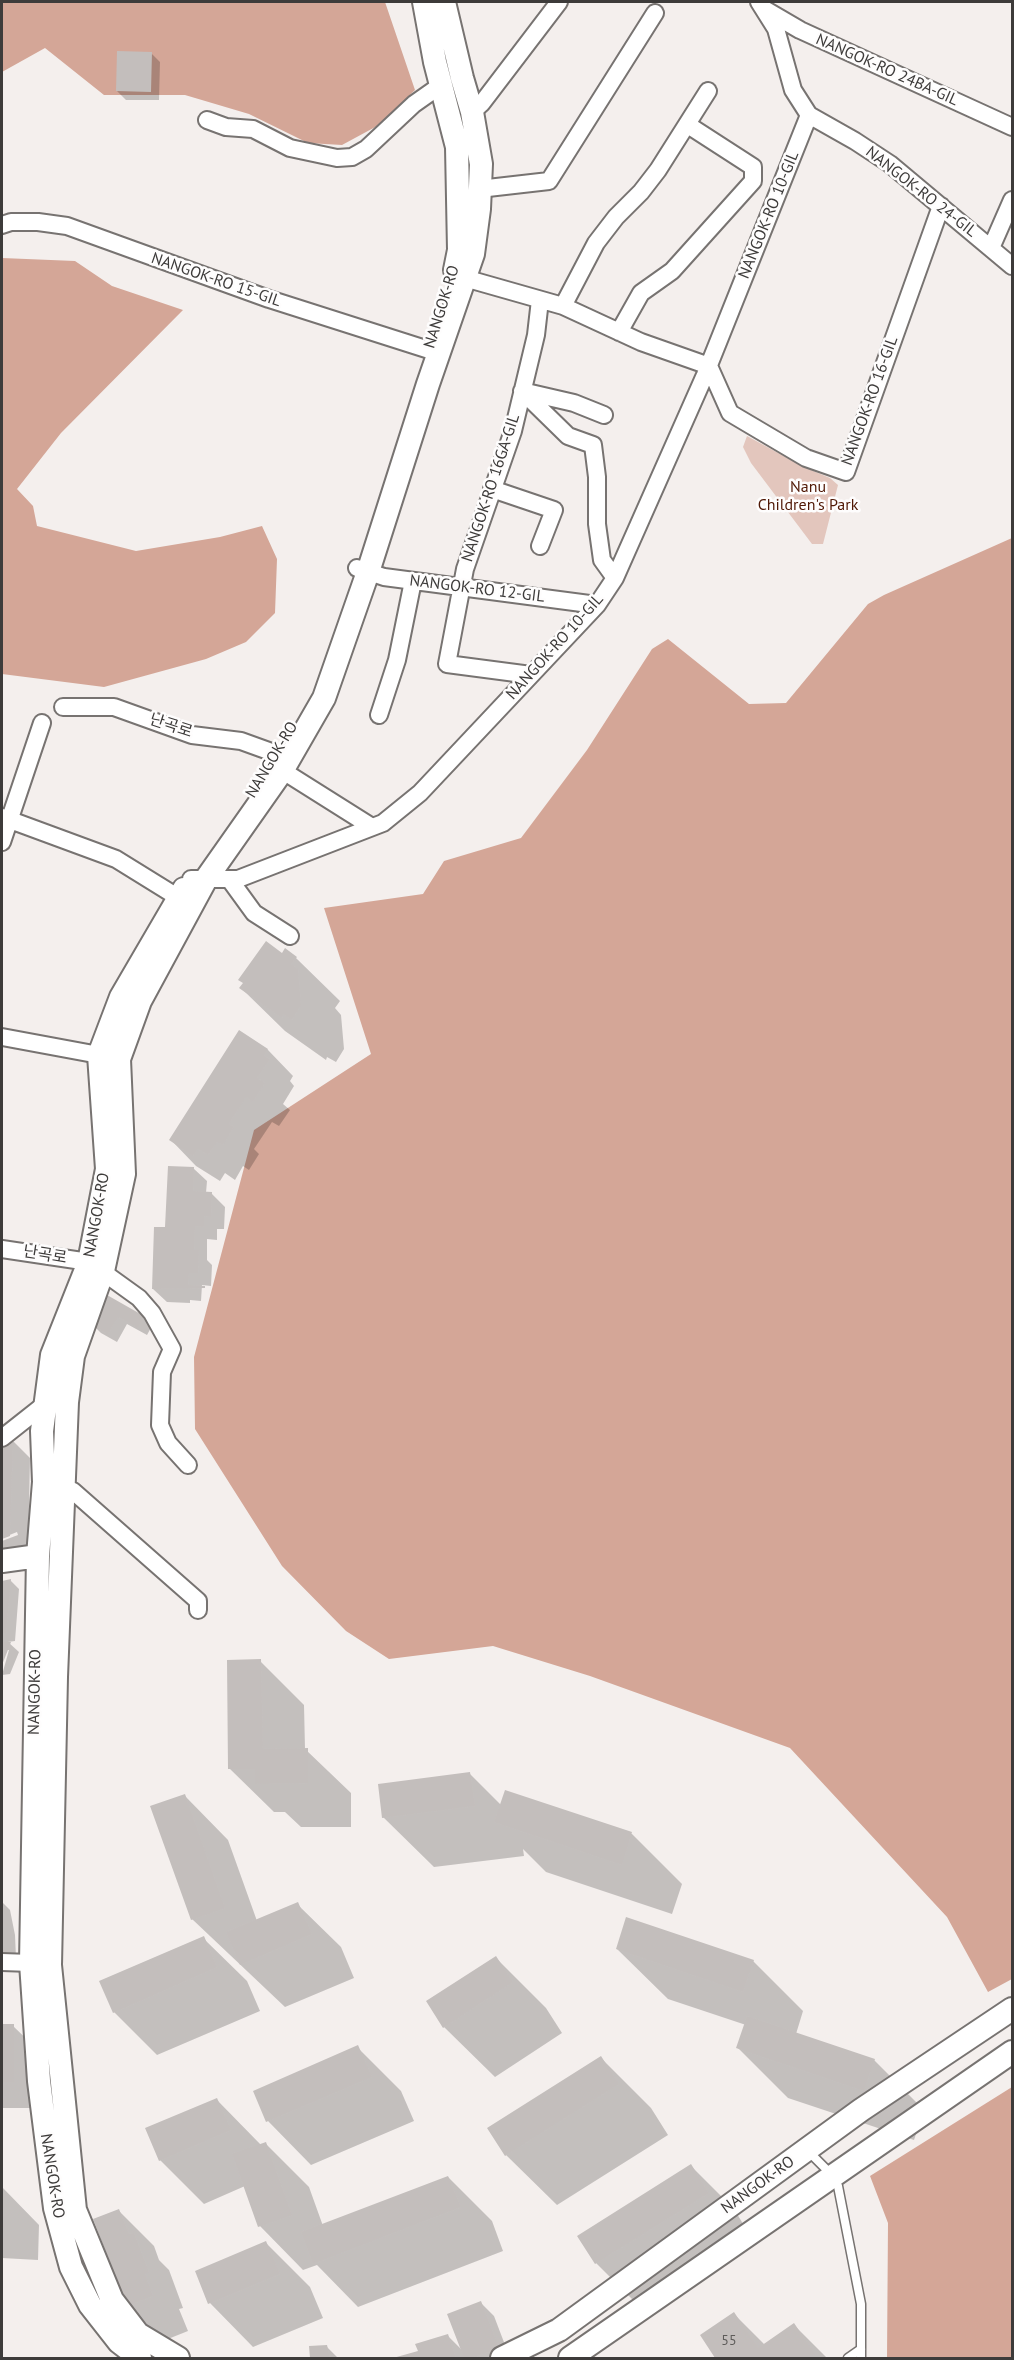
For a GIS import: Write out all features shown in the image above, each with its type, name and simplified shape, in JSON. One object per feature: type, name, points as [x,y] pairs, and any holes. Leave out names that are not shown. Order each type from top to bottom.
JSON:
[{"type":"main road","name":"NANGOK-RO","points":[[178,2358],[138,2334],[112,2300],[75,2210],[50,1965],[56,1677],[54,1485],[42,1431],[52,1355],[96,1267],[107,1169],[99,1055],[121,997],[192,885],[261,782],[277,763],[310,696],[363,570],[428,384],[460,274],[457,147],[441,85],[424,2]]},
{"type":"main road","name":"NANGOK-RO","points":[[363,570],[395,441],[460,274],[473,254],[481,164],[472,112],[444,2]]},
{"type":"main road","name":"NANGOK-RO","points":[[132,2356],[90,2305],[71,2267],[55,2208],[39,2081],[31,1963],[38,1556],[54,1485],[73,1356],[96,1267],[124,1174],[119,1059],[140,1001],[192,885]]},
{"type":"main road","points":[[2,1561],[38,1556]]},
{"type":"main road","name":"NANGOK-RO","points":[[502,2358],[559,2330],[861,2110],[1012,2009]]},
{"type":"main road","name":"NANGOK-RO","points":[[570,2358],[1012,2052]]},
{"type":"street","points":[[472,112],[482,103],[559,2]]},
{"type":"street","name":"NANGOK-RO 24-GIL","points":[[761,5],[776,29],[793,90],[809,115],[890,164],[1012,266]]},
{"type":"street","name":"NANGOK-RO 24BA-GIL","points":[[761,5],[800,30],[1012,127]]},
{"type":"street","points":[[479,189],[549,182],[655,13]]},
{"type":"street","points":[[207,120],[226,127],[253,129],[290,148],[337,158],[352,157],[366,149],[406,111],[441,85]]},
{"type":"street","points":[[563,306],[596,243],[658,170],[708,91]]},
{"type":"street","name":"NANGOK-RO 10-GIL","points":[[192,885],[238,879],[383,823],[420,792],[597,604],[615,578],[709,366],[809,115]]},
{"type":"street","points":[[619,332],[641,293],[672,271],[753,181],[753,167],[688,125]]},
{"type":"street","points":[[753,181],[777,196]]},
{"type":"street","points":[[991,248],[1012,200]]},
{"type":"street","name":"NANGOK-RO 16-GIL","points":[[709,366],[730,413],[806,458],[846,472],[941,206]]},
{"type":"street","name":"NANGOK-RO 15-GIL","points":[[2,225],[11,222],[38,222],[67,226],[259,295],[429,350]]},
{"type":"street","points":[[460,274],[563,306],[641,342],[709,366]]},
{"type":"street","name":"NANGOK-RO 16GA-GIL","points":[[531,675],[447,664],[460,586],[470,551],[513,431],[536,335],[540,300]]},
{"type":"street","points":[[522,391],[574,403],[604,415]]},
{"type":"street","name":"NANGOK-RO 16GA-GIL","points":[[522,391],[567,436],[593,445],[597,477],[597,524],[602,560],[615,578]]},
{"type":"street","points":[[492,489],[554,510],[540,546]]},
{"type":"street","name":"NANGOK-RO 12-GIL","points":[[363,570],[384,577],[597,604]]},
{"type":"street","points":[[379,715],[397,660],[413,581]]},
{"type":"street","name":"난곡로","points":[[63,707],[114,707],[192,735],[241,741],[372,827]]},
{"type":"street","points":[[2,842],[5,819],[42,723]]},
{"type":"street","points":[[5,819],[192,885]]},
{"type":"street","points":[[230,880],[254,914],[291,936]]},
{"type":"street","points":[[2,1037],[99,1055]]},
{"type":"street","name":"난곡로","points":[[2,1249],[96,1267]]},
{"type":"street","points":[[96,1267],[140,1298],[166,1336],[172,1349],[162,1372],[160,1425],[168,1443],[188,1466]]},
{"type":"street","points":[[2,1438],[45,1404]]},
{"type":"street","points":[[54,1485],[73,1491],[198,1601],[198,1610]]},
{"type":"street","points":[[2,1962],[31,1963]]},
{"type":"lane","points":[[806,2150],[833,2176],[838,2186],[861,2304],[861,2354],[848,2358]]},
{"type":"green space","name":"Nanu Children's Park","points":[[747,436],[804,467],[830,478],[838,485],[823,544],[812,544],[751,463],[743,447]]},
{"type":"shaded area","points":[[2,2],[385,2],[415,90],[379,125],[342,145],[308,143],[249,114],[185,95],[104,95],[45,48],[2,72]]},
{"type":"shaded area","points":[[2,258],[75,261],[112,286],[183,310],[61,433],[17,489],[33,506],[37,526],[136,551],[220,537],[262,526],[277,559],[275,613],[246,642],[206,659],[104,687],[2,674]]},
{"type":"shaded area","points":[[1012,538],[1012,1979],[988,1992],[947,1917],[790,1748],[590,1676],[493,1646],[389,1659],[346,1631],[282,1566],[195,1429],[194,1357],[254,1130],[371,1054],[324,908],[423,894],[444,861],[521,838],[587,750],[652,649],[668,639],[749,704],[786,703],[868,604]]},
{"type":"shaded area","points":[[1012,2087],[1012,2358],[887,2358],[888,2223],[870,2176]]},
{"type":"building","points":[[117,51],[152,52],[151,92],[116,91]]},
{"type":"building","points":[[266,941],[282,953],[285,948],[297,957],[291,964],[298,969],[301,1005],[292,1020],[283,1014],[282,1018],[239,988],[243,983],[238,980]]},
{"type":"building","points":[[239,1030],[268,1049],[264,1056],[270,1059],[257,1078],[265,1083],[253,1102],[246,1097],[229,1124],[234,1127],[223,1145],[217,1142],[208,1155],[198,1149],[193,1156],[169,1140]]},
{"type":"building","points":[[168,1166],[194,1167],[193,1191],[212,1192],[211,1217],[204,1216],[204,1227],[195,1226],[194,1250],[199,1250],[198,1273],[189,1273],[188,1285],[205,1286],[205,1288],[152,1289],[154,1227],[165,1227]]},
{"type":"building","points":[[107,1295],[144,1316],[138,1328],[118,1317],[108,1334],[91,1325]]},
{"type":"building","points":[[13,1439],[10,1536],[2,1539],[2,1448]]},
{"type":"building","points":[[11,1579],[6,1633],[2,1633],[2,1581]]},
{"type":"building","points":[[2,1642],[11,1642],[2,1665]]},
{"type":"building","points":[[261,1659],[263,1749],[308,1748],[308,1783],[255,1784],[255,1769],[228,1769],[227,1660]]},
{"type":"building","points":[[470,1772],[475,1806],[382,1818],[378,1784]]},
{"type":"building","points":[[505,1790],[632,1832],[622,1865],[494,1822]]},
{"type":"building","points":[[185,1794],[225,1908],[191,1920],[150,1806]]},
{"type":"building","points":[[298,1902],[312,1934],[240,1965],[226,1932]]},
{"type":"building","points":[[626,1917],[754,1960],[743,1992],[616,1949]]},
{"type":"building","points":[[204,1936],[217,1967],[113,2013],[99,1981]]},
{"type":"building","points":[[496,1956],[513,1982],[443,2028],[426,2001]]},
{"type":"building","points":[[747,2016],[875,2059],[864,2091],[736,2048]]},
{"type":"building","points":[[2,2024],[14,2024],[14,2082],[2,2082]]},
{"type":"building","points":[[358,2045],[372,2077],[266,2122],[253,2091]]},
{"type":"building","points":[[601,2056],[619,2084],[505,2156],[487,2128]]},
{"type":"building","points":[[217,2098],[231,2130],[159,2161],[145,2128]]},
{"type":"building","points":[[266,2142],[292,2215],[258,2227],[232,2154]]},
{"type":"building","points":[[691,2164],[709,2193],[595,2264],[577,2236]]},
{"type":"building","points":[[448,2176],[461,2207],[313,2264],[301,2232]]},
{"type":"building","points":[[119,2209],[129,2234],[134,2233],[149,2272],[145,2274],[153,2296],[127,2306],[93,2219]]},
{"type":"building","points":[[266,2241],[280,2274],[208,2304],[195,2271]]},
{"type":"building","points":[[481,2301],[499,2348],[472,2358],[464,2358],[447,2314]]},
{"type":"building","points":[[734,2312],[758,2348],[794,2323],[815,2354],[807,2358],[715,2358],[700,2335]]},
{"type":"building","points":[[448,2334],[456,2358],[393,2358],[418,2351],[415,2344]]},
{"type":"building","points":[[327,2345],[330,2358],[310,2358],[309,2346]]}]
